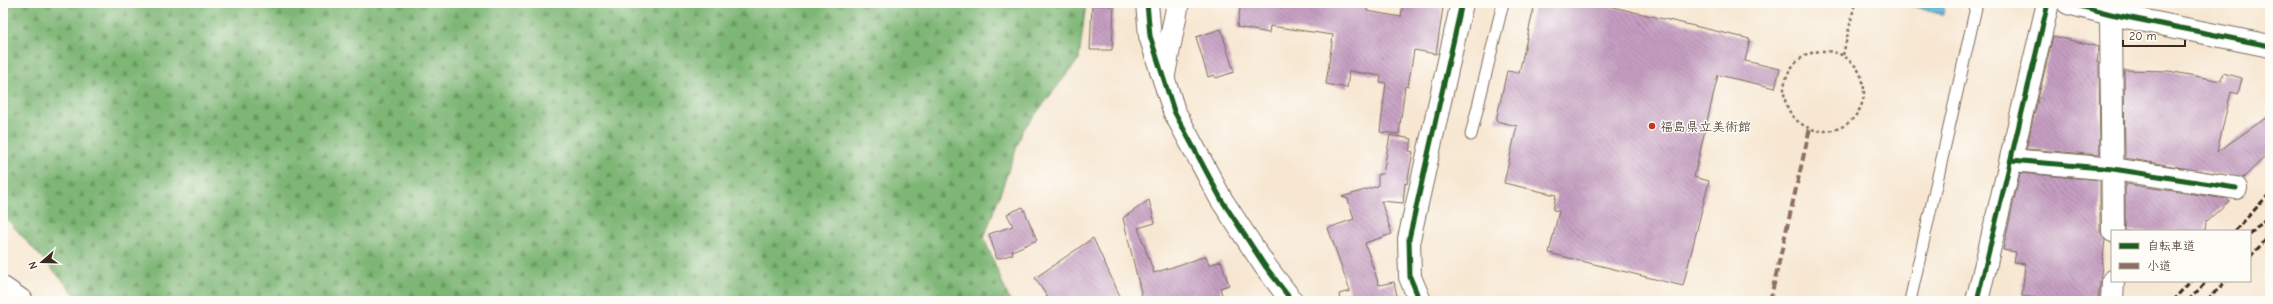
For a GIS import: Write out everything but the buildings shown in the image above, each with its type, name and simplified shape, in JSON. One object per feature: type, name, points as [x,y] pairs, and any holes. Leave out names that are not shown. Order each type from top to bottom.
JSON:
[{"type":"street","points":[[1147,3],[1150,36],[1174,111],[1221,199],[1265,266],[1292,301]]},
{"type":"street","points":[[1164,77],[1178,3]]},
{"type":"street","points":[[1420,301],[1410,277],[1409,239],[1462,3]]},
{"type":"street","points":[[1983,300],[2012,160],[2048,3]]},
{"type":"street","points":[[2068,3],[2111,14],[2270,46]]},
{"type":"street","points":[[2111,14],[2113,230]]},
{"type":"street","points":[[2012,160],[2113,169],[2236,188]]},
{"type":"street","points":[[2112,301],[2113,282]]},
{"type":"street","points":[[3,288],[22,301]]},
{"type":"lane","points":[[1471,135],[1503,3]]},
{"type":"lane","points":[[1910,301],[1977,3]]},
{"type":"path","points":[[1843,55],[1855,3]]},
{"type":"path","points":[[1819,51],[1831,51],[1843,55],[1852,62],[1859,71],[1864,93],[1861,105],[1856,115],[1848,123],[1827,131],[1806,126],[1790,112],[1786,102],[1785,81],[1790,70],[1798,60],[1808,54],[1819,51]]},
{"type":"green space","points":[[3,3],[1086,3],[1079,59],[1023,130],[984,238],[1010,301],[81,301],[3,215]]},
{"type":"water","points":[[1901,3],[1945,3],[1943,15]]},
{"type":"railway","points":[[2236,230],[2270,193]]},
{"type":"railway","points":[[2251,234],[2270,214]]},
{"type":"railway","points":[[2251,256],[2270,235]]},
{"type":"railway","points":[[2172,301],[2190,282]]},
{"type":"railway","points":[[2188,301],[2206,282]]},
{"type":"railway","points":[[2207,301],[2225,282]]},
{"type":"marked path","points":[[1770,301],[1810,128]]},
{"type":"cycle path","points":[[1147,3],[1150,36],[1174,111],[1221,199],[1265,266],[1292,301]]},
{"type":"cycle path","points":[[1420,301],[1410,277],[1409,239],[1462,3]]},
{"type":"cycle path","points":[[1977,301],[2048,3]]},
{"type":"cycle path","points":[[2068,3],[2111,14],[2270,46]]},
{"type":"cycle path","points":[[2011,160],[2113,169],[2236,188]]},
{"type":"place","name":"福島県立美術館","points":[[1652,126]]}]
